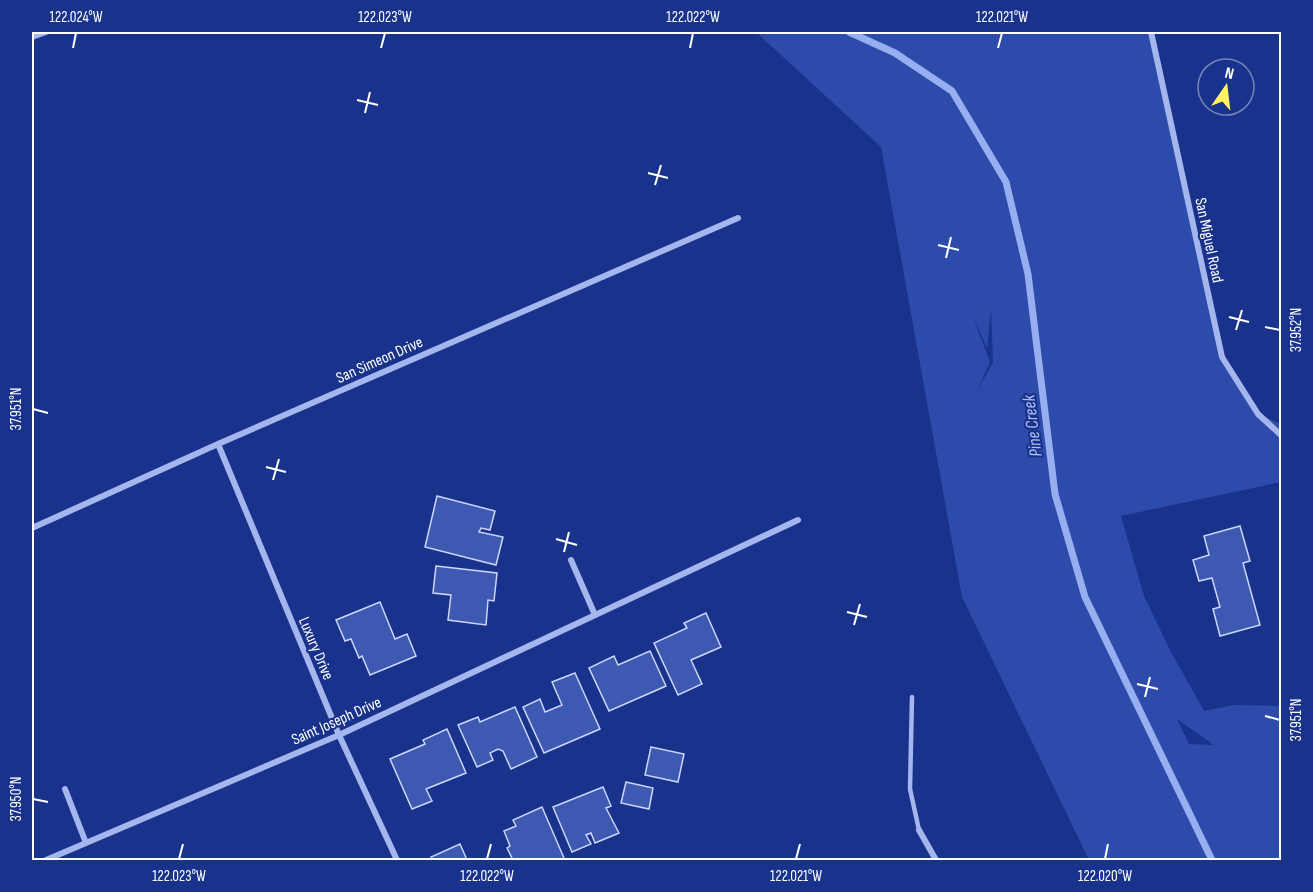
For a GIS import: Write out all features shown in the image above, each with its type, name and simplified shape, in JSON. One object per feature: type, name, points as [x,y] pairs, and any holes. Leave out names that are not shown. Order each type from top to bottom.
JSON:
[{"type":"street","points":[[32,37],[46,32]]},
{"type":"street","name":"San Miguel Road","points":[[1151,32],[1222,357],[1258,414],[1281,436]]},
{"type":"street","name":"San Simeon Drive","points":[[32,528],[218,444],[738,218]]},
{"type":"street","name":"Luxury Drive","points":[[218,444],[339,735],[397,861]]},
{"type":"street","name":"Saint Joseph Drive","points":[[46,861],[339,735],[798,520]]},
{"type":"street","points":[[572,560],[595,615]]},
{"type":"street","points":[[65,789],[86,843]]},
{"type":"street","points":[[919,830],[936,861]]},
{"type":"lane","points":[[912,697],[910,789],[919,830]]},
{"type":"shaded area","points":[[756,32],[1151,32],[1222,357],[1258,414],[1281,424],[1281,482],[1121,516],[1144,596],[1171,652],[1204,711],[1234,705],[1281,706],[1281,860],[1089,860],[962,597],[881,147]],"holes":[[[991,309],[993,362],[977,391],[990,362],[972,314],[987,348]],[[1177,719],[1214,745],[1189,744]]]},
{"type":"building","points":[[437,496],[495,511],[490,530],[481,528],[479,532],[503,537],[496,565],[425,547]]},
{"type":"building","points":[[1240,526],[1250,561],[1243,563],[1260,625],[1220,636],[1213,609],[1220,607],[1212,578],[1199,581],[1193,560],[1209,555],[1204,536]]},
{"type":"building","points":[[436,566],[497,573],[494,601],[488,600],[486,625],[448,620],[451,595],[433,593]]},
{"type":"building","points":[[380,602],[395,639],[407,634],[416,656],[370,675],[351,639],[345,641],[336,620]]},
{"type":"building","points":[[706,613],[721,647],[691,660],[702,684],[678,695],[654,643],[687,628],[684,623]]},
{"type":"building","points":[[650,651],[666,686],[609,711],[589,668],[614,656],[618,665]]},
{"type":"building","points":[[575,673],[600,729],[544,753],[523,707],[540,699],[545,712],[562,705],[552,682]]},
{"type":"building","points":[[515,707],[537,757],[511,769],[503,751],[498,749],[490,753],[493,760],[477,767],[458,725],[478,717],[480,722]]},
{"type":"building","points":[[447,729],[466,773],[426,789],[432,801],[412,809],[390,759],[425,744],[423,740]]},
{"type":"building","points":[[651,747],[684,754],[678,782],[645,775]]},
{"type":"building","points":[[626,782],[653,788],[649,809],[621,803]]},
{"type":"building","points":[[603,787],[611,806],[606,808],[619,833],[595,843],[591,833],[586,835],[591,844],[572,852],[553,807]]},
{"type":"building","points":[[542,807],[564,858],[559,860],[513,860],[507,848],[510,846],[504,831],[516,826],[513,820]]},
{"type":"building","points":[[460,844],[467,860],[433,860],[431,857]]},
{"type":"waterway","name":"Pine Creek","points":[[849,32],[895,53],[952,91],[1006,182],[1028,274],[1055,494],[1085,597],[1212,860]]}]
